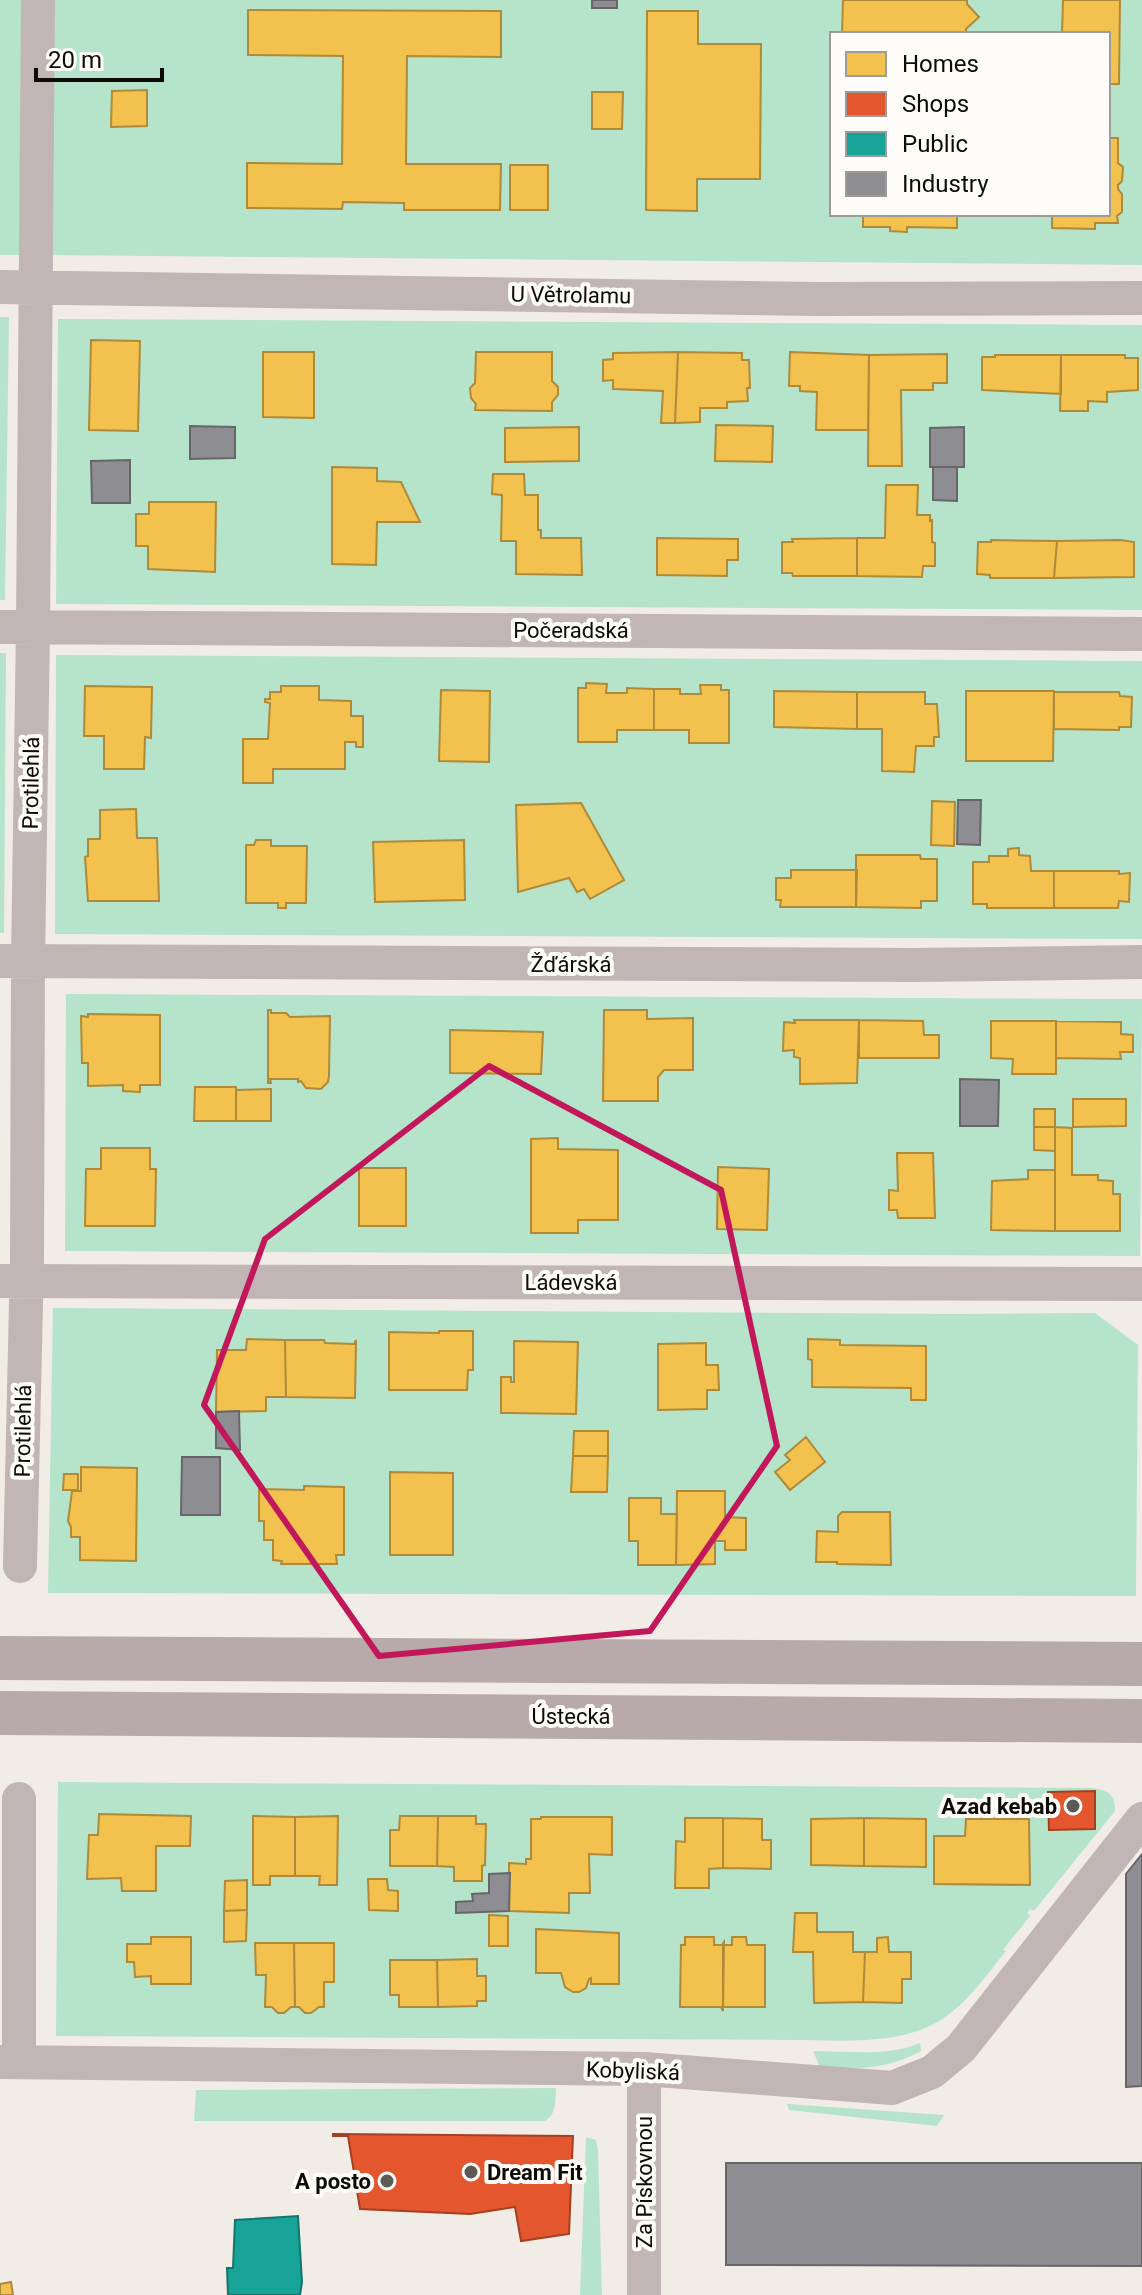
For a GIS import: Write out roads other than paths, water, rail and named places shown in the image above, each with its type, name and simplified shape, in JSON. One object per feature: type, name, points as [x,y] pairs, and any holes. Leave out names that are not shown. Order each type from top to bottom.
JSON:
[{"type":"main road","points":[[0,1658],[1142,1664]]},
{"type":"main road","name":"Ústecká","points":[[0,1713],[1142,1721]]},
{"type":"street","name":"Protilehlá","points":[[20,1566],[13,1281],[17,627],[37,287],[38,0]]},
{"type":"street","name":"U Větrolamu","points":[[0,287],[817,299],[1142,298]]},
{"type":"street","name":"Počeradská","points":[[17,627],[1142,634]]},
{"type":"street","name":"Žďárská","points":[[14,961],[883,965],[1142,962]]},
{"type":"street","name":"Ládevská","points":[[13,1281],[1142,1284]]},
{"type":"street","points":[[10,2062],[19,1799]]},
{"type":"street","name":"Kobyliská","points":[[10,2062],[644,2069],[892,2088],[932,2072],[961,2048],[1142,1819]]},
{"type":"street","name":"Za Pískovnou","points":[[644,2069],[644,2295]]},
{"type":"place","name":"Azad kebab","points":[[1073,1806]]},
{"type":"place","name":"Dream Fit","points":[[471,2172]]},
{"type":"place","name":"A posto","points":[[387,2181]]}]
